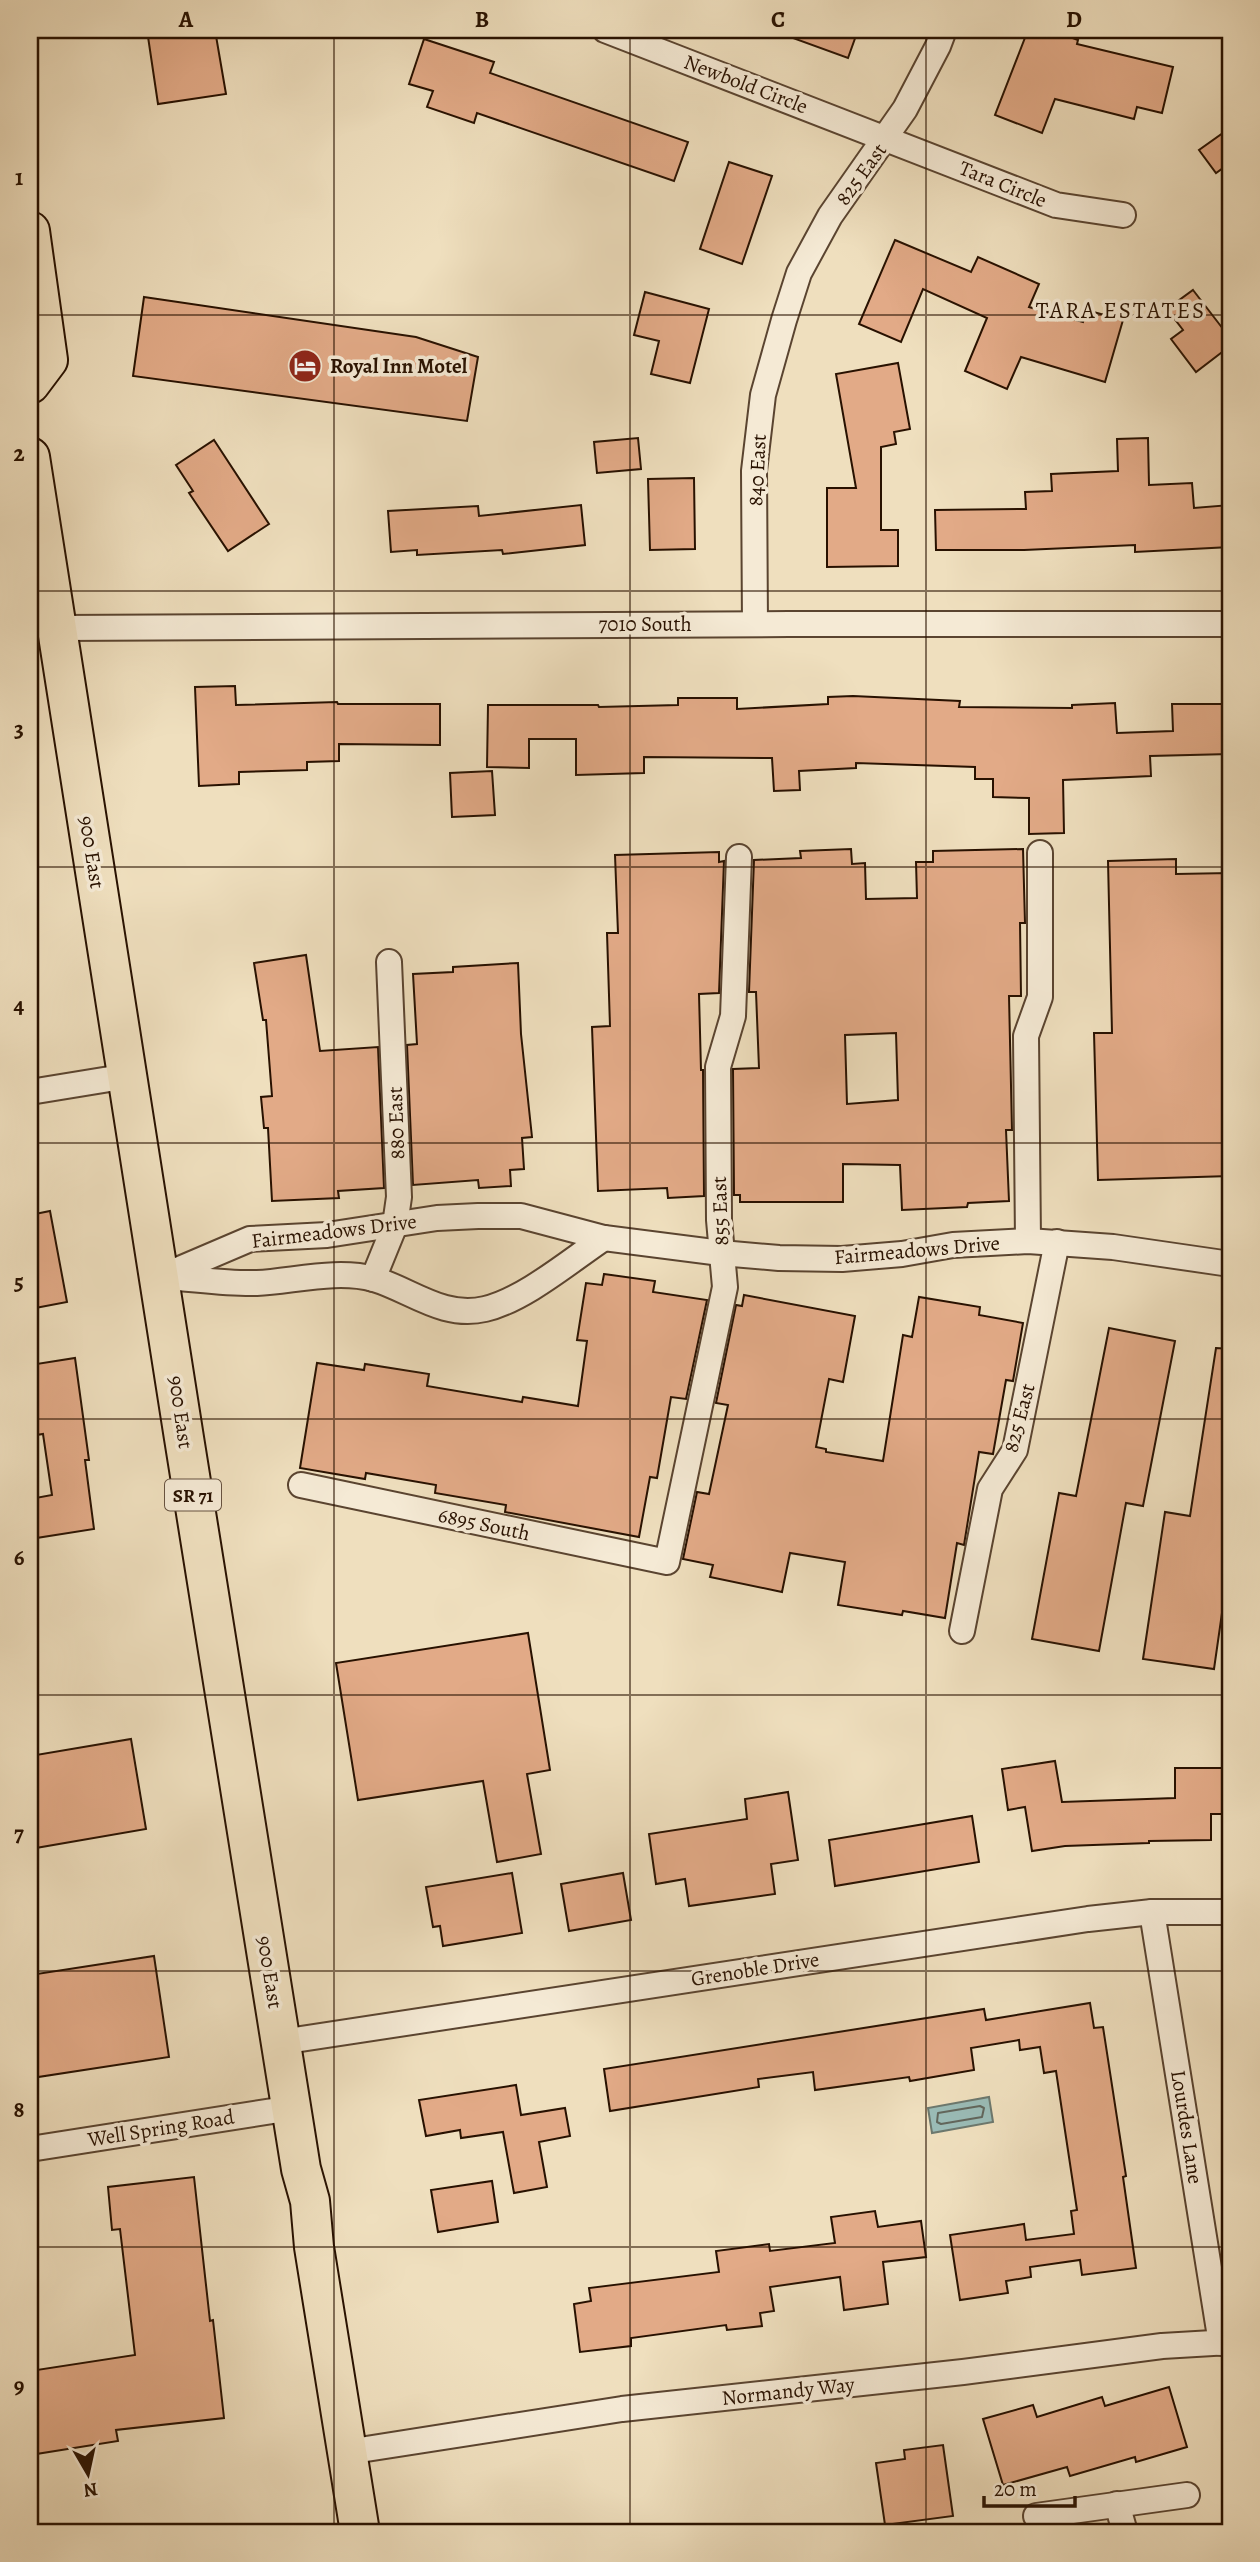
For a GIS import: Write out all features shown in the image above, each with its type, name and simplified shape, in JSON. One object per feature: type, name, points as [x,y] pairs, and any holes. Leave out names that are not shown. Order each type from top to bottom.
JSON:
[{"type":"main road","points":[[30,231],[48,360],[30,384]]},
{"type":"main road","name":"900 East","points":[[30,457],[301,2169],[310,2201],[314,2247],[360,2532]]},
{"type":"street","name":"Newbold Circle","points":[[605,30],[886,138]]},
{"type":"street","name":"825 East","points":[[783,320],[799,273],[830,216],[905,109],[944,30]]},
{"type":"street","name":"Tara Circle","points":[[886,138],[1056,205],[1123,215]]},
{"type":"street","name":"840 East","points":[[755,624],[754,471],[763,395],[783,320]]},
{"type":"street","name":"7010 South","points":[[59,628],[1230,624]]},
{"type":"street","points":[[1028,1241],[1026,1037],[1040,997],[1040,853]]},
{"type":"street","name":"855 East","points":[[667,1562],[725,1287],[719,1220],[718,1067],[733,1016],[739,857]]},
{"type":"street","name":"880 East","points":[[373,1279],[395,1224],[399,1197],[389,962]]},
{"type":"street","points":[[30,1092],[128,1076]]},
{"type":"street","name":"Fairmeadows Drive","points":[[161,1276],[250,1239],[327,1235],[436,1219],[521,1216],[604,1238],[722,1253],[842,1259],[902,1254],[953,1245],[1028,1241],[1113,1247],[1230,1264]]},
{"type":"street","name":"Fairmeadows Drive","points":[[161,1276],[257,1283],[328,1276],[373,1279],[429,1304],[456,1310],[484,1310],[511,1300],[604,1238]]},
{"type":"street","name":"825 East","points":[[962,1631],[990,1489],[1015,1450],[1057,1242]]},
{"type":"street","name":"6895 South","points":[[301,1485],[667,1562]]},
{"type":"street","name":"Grenoble Drive","points":[[281,2042],[1007,1931],[1152,1912],[1230,1912]]},
{"type":"street","name":"Lourdes Lane","points":[[1152,1912],[1226,2343]]},
{"type":"street","name":"Well Spring Road","points":[[30,2149],[292,2108]]},
{"type":"street","name":"Normandy Way","points":[[347,2452],[622,2409],[963,2372],[1162,2346],[1226,2343]]},
{"type":"street","points":[[1036,2516],[1187,2495]]},
{"type":"street","points":[[1117,2504],[1125,2532]]},
{"type":"water","points":[[989,2097],[993,2122],[932,2133],[928,2108]]},
{"type":"building","points":[[147,30],[215,30],[226,94],[158,104]]},
{"type":"building","points":[[780,30],[858,30],[848,58],[779,33]]},
{"type":"building","points":[[1028,30],[1051,30],[1078,40],[1077,44],[1173,67],[1162,113],[1137,107],[1134,119],[1055,99],[1042,133],[995,115]]},
{"type":"building","points":[[424,39],[494,62],[490,73],[688,142],[674,181],[477,113],[474,123],[427,107],[433,91],[409,84]]},
{"type":"building","points":[[1230,128],[1230,163],[1216,173],[1199,150]]},
{"type":"building","points":[[729,162],[772,176],[742,264],[700,249]]},
{"type":"building","points":[[895,240],[971,272],[978,257],[1039,284],[1029,307],[1083,322],[1086,310],[1123,320],[1105,382],[1021,357],[1007,389],[965,371],[987,318],[923,289],[901,342],[859,324]]},
{"type":"building","points":[[1193,290],[1230,338],[1230,346],[1196,372],[1171,339],[1183,330],[1167,309]]},
{"type":"building","points":[[645,292],[709,309],[690,383],[651,374],[659,341],[634,335]]},
{"type":"building","name":"Royal Inn Motel","points":[[144,297],[416,337],[478,357],[467,421],[133,376]]},
{"type":"building","points":[[898,363],[910,429],[894,432],[896,444],[881,447],[881,530],[898,530],[898,566],[827,567],[827,488],[856,488],[836,374]]},
{"type":"building","points":[[638,438],[641,469],[597,473],[594,442]]},
{"type":"building","points":[[1148,438],[1149,485],[1192,483],[1194,508],[1230,505],[1230,547],[1135,552],[1135,545],[1024,550],[936,550],[935,510],[1026,509],[1025,492],[1052,491],[1051,474],[1118,471],[1117,439]]},
{"type":"building","points":[[214,440],[269,524],[228,551],[189,493],[193,491],[176,465]]},
{"type":"building","points":[[694,478],[695,549],[650,550],[648,479]]},
{"type":"building","points":[[581,505],[585,545],[503,554],[502,550],[417,555],[417,550],[391,552],[388,511],[478,506],[479,516]]},
{"type":"building","points":[[235,686],[236,705],[337,702],[440,704],[440,745],[339,744],[339,761],[307,762],[307,770],[239,772],[239,784],[199,786],[195,687]]},
{"type":"building","points":[[828,697],[960,701],[959,707],[1072,708],[1072,705],[1115,703],[1117,733],[1173,731],[1172,704],[1230,704],[1230,754],[1150,756],[1151,776],[1063,780],[1064,833],[1029,834],[1029,798],[993,797],[993,779],[975,779],[975,767],[856,763],[856,768],[799,771],[800,790],[774,791],[772,758],[644,757],[644,773],[576,775],[576,739],[529,739],[529,768],[487,767],[488,705],[678,705],[678,698],[737,698],[737,709],[828,704]]},
{"type":"building","points":[[492,771],[495,815],[452,817],[450,773]]},
{"type":"building","points":[[851,849],[852,864],[865,863],[866,899],[917,898],[916,862],[933,862],[933,851],[1023,849],[1025,923],[1020,923],[1021,996],[1009,996],[1012,1130],[1006,1130],[1009,1201],[968,1203],[967,1207],[902,1210],[900,1165],[843,1164],[843,1202],[740,1202],[740,1195],[734,1195],[733,1069],[759,1068],[756,992],[749,992],[754,860],[801,858],[800,851]],"holes":[[[896,1033],[898,1100],[847,1104],[845,1035]]]},
{"type":"building","points":[[719,852],[719,862],[724,861],[719,993],[699,994],[703,1070],[704,1196],[668,1198],[667,1188],[598,1191],[592,1027],[610,1026],[607,933],[618,933],[615,855]]},
{"type":"building","points":[[1176,859],[1176,874],[1230,873],[1230,1176],[1098,1180],[1094,1033],[1112,1033],[1108,861]]},
{"type":"building","points":[[306,955],[320,1051],[378,1047],[384,1188],[338,1191],[339,1198],[272,1201],[268,1128],[264,1128],[261,1097],[272,1096],[266,1020],[263,1020],[254,963]]},
{"type":"building","points":[[518,963],[521,1034],[532,1137],[522,1138],[524,1169],[510,1170],[511,1186],[479,1188],[478,1180],[413,1185],[407,1045],[417,1044],[413,974],[453,972],[453,967]]},
{"type":"building","points":[[50,1211],[67,1302],[30,1309],[30,1215]]},
{"type":"building","points":[[604,1274],[655,1281],[653,1292],[707,1300],[686,1399],[671,1397],[657,1478],[650,1477],[639,1537],[505,1512],[506,1505],[435,1493],[436,1485],[366,1473],[365,1479],[300,1468],[317,1363],[364,1370],[365,1364],[429,1374],[427,1386],[522,1402],[523,1397],[578,1406],[587,1341],[577,1340],[586,1283],[602,1285]]},
{"type":"building","points":[[744,1295],[855,1316],[843,1382],[829,1379],[816,1447],[826,1449],[826,1452],[883,1461],[903,1335],[912,1337],[919,1297],[980,1307],[979,1315],[1023,1323],[1013,1381],[1006,1380],[993,1454],[979,1452],[964,1545],[957,1543],[945,1618],[903,1611],[902,1615],[838,1605],[845,1562],[790,1553],[782,1592],[710,1577],[713,1565],[683,1559],[697,1492],[709,1494],[728,1405],[716,1403],[736,1305],[742,1306]]},
{"type":"building","points":[[1109,1328],[1175,1341],[1143,1506],[1126,1503],[1099,1651],[1032,1639],[1059,1493],[1076,1496]]},
{"type":"building","points":[[1216,1348],[1230,1349],[1230,1557],[1214,1669],[1143,1659],[1165,1512],[1190,1516]]},
{"type":"building","points":[[75,1358],[89,1460],[85,1460],[94,1529],[30,1539],[30,1499],[52,1495],[43,1434],[30,1436],[30,1365]]},
{"type":"building","points":[[528,1633],[550,1770],[527,1774],[541,1854],[497,1862],[483,1781],[358,1800],[336,1663]]},
{"type":"building","points":[[131,1739],[146,1829],[30,1849],[30,1756]]},
{"type":"building","points":[[1055,1761],[1062,1802],[1175,1798],[1175,1768],[1230,1768],[1230,1814],[1211,1814],[1211,1840],[1065,1846],[1032,1851],[1025,1807],[1008,1810],[1002,1769]]},
{"type":"building","points":[[788,1792],[798,1860],[771,1864],[775,1894],[689,1906],[685,1879],[656,1884],[649,1834],[747,1819],[745,1799]]},
{"type":"building","points":[[972,1816],[979,1862],[835,1886],[829,1840]]},
{"type":"building","points":[[512,1873],[522,1933],[443,1946],[440,1926],[433,1927],[426,1887]]},
{"type":"building","points":[[623,1873],[631,1920],[569,1931],[561,1884]]},
{"type":"building","points":[[154,1956],[169,2057],[38,2077],[35,2057],[30,2058],[30,1975]]},
{"type":"building","points":[[1090,2003],[1094,2028],[1103,2027],[1126,2176],[1123,2177],[1136,2268],[1082,2275],[1080,2260],[1030,2267],[1031,2277],[1006,2281],[1008,2293],[960,2300],[950,2235],[1024,2224],[1026,2240],[1074,2234],[1071,2211],[1077,2210],[1056,2071],[1044,2073],[1040,2047],[1020,2050],[1019,2040],[971,2048],[974,2070],[910,2081],[909,2077],[815,2090],[813,2072],[758,2079],[759,2087],[610,2111],[604,2069],[984,2009],[986,2020]]},
{"type":"building","points":[[516,2085],[521,2115],[565,2108],[570,2136],[539,2142],[547,2187],[514,2193],[503,2132],[461,2138],[460,2130],[426,2136],[419,2100]]},
{"type":"building","points":[[194,2177],[224,2418],[116,2430],[118,2441],[30,2455],[30,2371],[135,2355],[120,2229],[112,2230],[108,2187]]},
{"type":"building","points":[[492,2181],[498,2222],[438,2232],[431,2190]]},
{"type":"building","points":[[875,2211],[878,2227],[921,2221],[926,2257],[883,2262],[888,2304],[844,2310],[840,2277],[770,2287],[774,2311],[760,2313],[762,2326],[727,2330],[726,2325],[631,2338],[631,2346],[580,2352],[574,2304],[591,2301],[589,2288],[719,2272],[716,2251],[769,2244],[770,2251],[835,2243],[831,2217]]},
{"type":"building","points":[[1169,2387],[1187,2447],[1136,2462],[1135,2457],[1070,2476],[1067,2467],[1003,2485],[983,2419],[1033,2405],[1037,2417],[1102,2397],[1105,2406]]},
{"type":"building","points":[[943,2445],[953,2516],[885,2525],[876,2463],[905,2459],[904,2450]]},
{"type":"place","name":"Royal Inn Motel","points":[[305,366]]},
{"type":"district","name":"TARA ESTATES","points":[[1121,310]]}]
